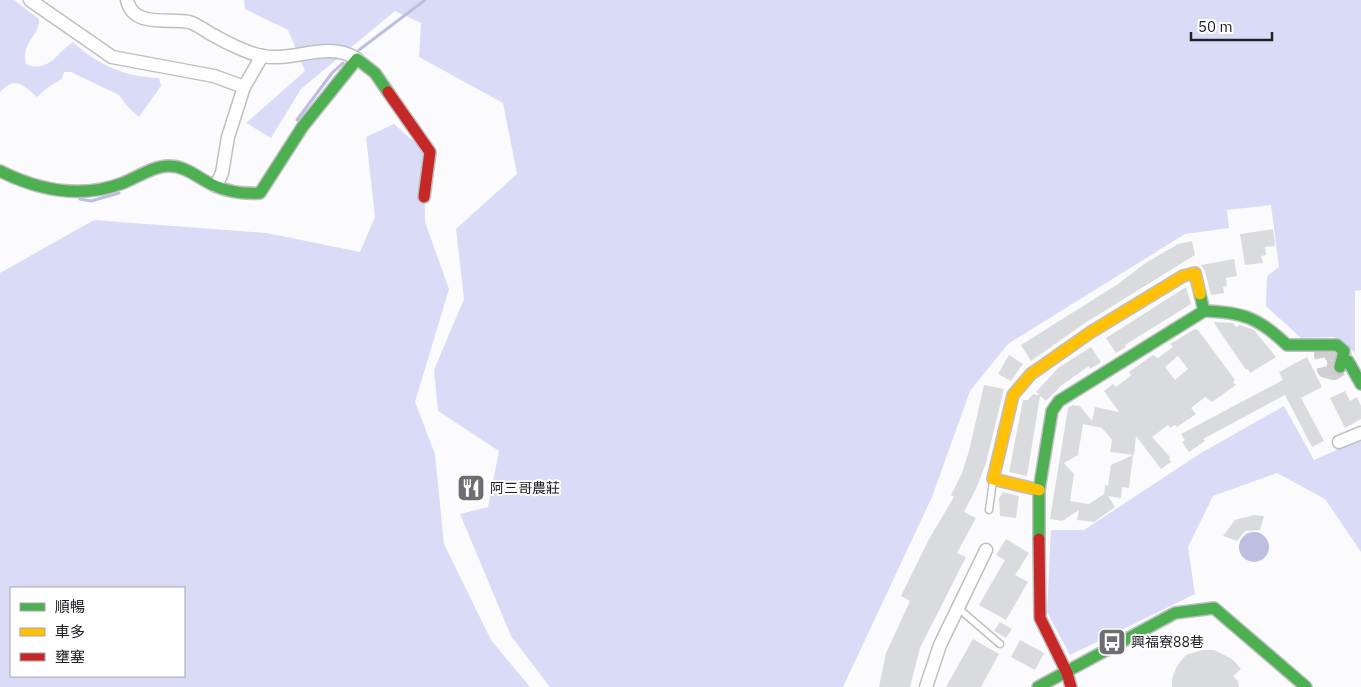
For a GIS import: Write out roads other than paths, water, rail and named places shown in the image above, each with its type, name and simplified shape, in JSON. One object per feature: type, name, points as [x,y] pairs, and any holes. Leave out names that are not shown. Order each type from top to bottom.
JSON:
[{"type":"street","points":[[30,0],[112,57],[214,76],[244,87]]},
{"type":"street","points":[[126,0],[128,7],[140,19],[191,22],[214,36],[262,56],[324,51],[346,52],[375,73],[430,152],[424,196]]},
{"type":"street","points":[[216,186],[222,173],[228,138],[244,87],[262,56]]},
{"type":"street","points":[[0,171],[17,180],[47,190],[89,193],[170,166],[185,169],[216,186],[251,194],[260,193],[303,126],[356,59]]},
{"type":"street","points":[[1038,490],[993,479],[1013,395],[1031,374],[1091,332],[1183,276],[1195,273],[1204,310]]},
{"type":"street","points":[[1072,687],[1040,618],[1038,490],[1052,411],[1058,401],[1204,310],[1235,310],[1252,317],[1274,331],[1287,345],[1338,345],[1344,351],[1344,364],[1361,384]]},
{"type":"street","points":[[1339,442],[1361,433]]},
{"type":"street","points":[[926,687],[940,644],[986,550]]},
{"type":"street","points":[[1038,687],[1067,673],[1175,612],[1214,608],[1306,687]]},
{"type":"lane","points":[[990,510],[993,479]]},
{"type":"lane","points":[[957,607],[1000,644]]},
{"type":"waterway","points":[[359,50],[425,0]]},
{"type":"waterway","points":[[297,120],[332,73],[343,63]]},
{"type":"waterway","points":[[80,199],[91,201],[119,193]]},
{"type":"tunnel","points":[[1340,367],[1334,371],[1326,369],[1323,355],[1330,351],[1339,353],[1346,360]]},
{"type":"place","name":"阿三哥農莊","points":[[471,488]]},
{"type":"place","name":"興福寮88巷","points":[[1112,642]]}]
